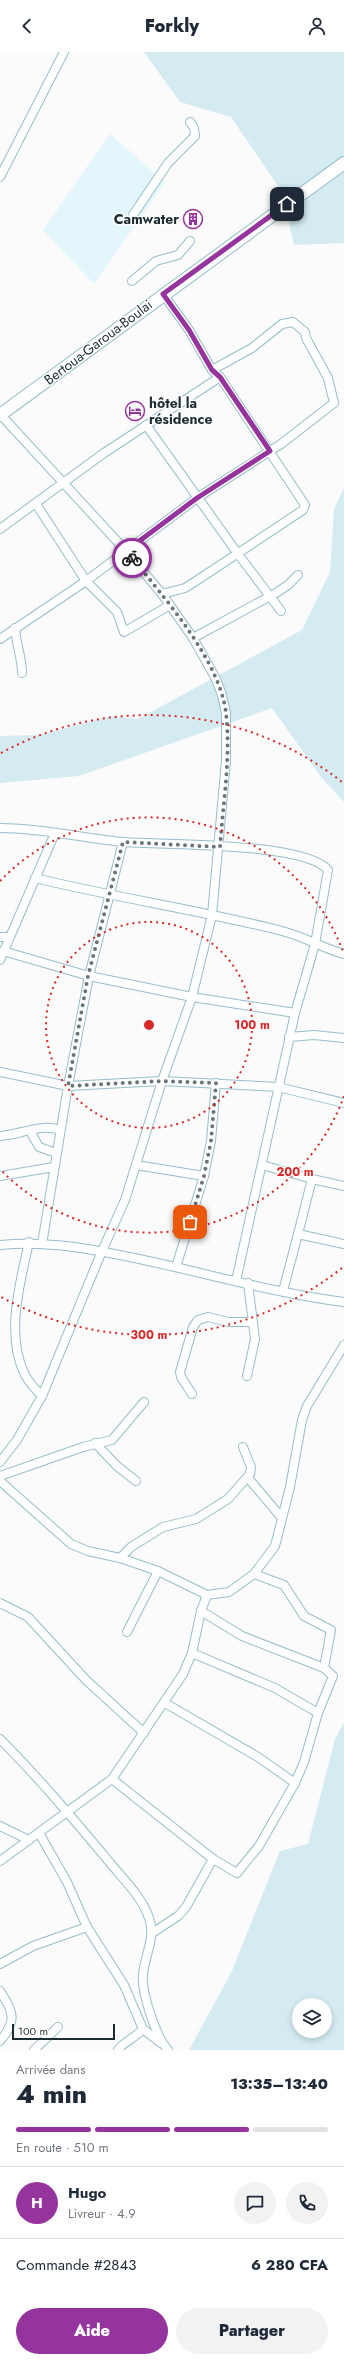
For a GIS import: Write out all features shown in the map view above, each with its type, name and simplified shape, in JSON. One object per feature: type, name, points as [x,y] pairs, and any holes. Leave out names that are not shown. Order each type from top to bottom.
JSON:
[{"type":"highway","name":"Bertoua-Garoua-Boulai","points":[[0,415],[313,184],[339,167]]},
{"type":"street","points":[[0,177],[64,52]]},
{"type":"street","points":[[133,215],[168,163],[195,136],[194,128],[190,122]]},
{"type":"street","points":[[132,281],[156,261],[178,255],[190,240]]},
{"type":"street","points":[[162,594],[185,588],[238,554],[302,510],[306,505],[220,377],[212,370],[189,330],[163,294]]},
{"type":"street","points":[[0,639],[86,581],[197,498],[270,451],[334,403],[328,378],[306,338],[305,332],[293,322],[282,324],[252,348],[212,370]]},
{"type":"street","points":[[0,529],[146,425],[220,377]]},
{"type":"street","points":[[0,415],[62,485],[126,551],[162,594],[193,638],[216,679],[226,713],[226,761],[220,847],[212,915],[192,997],[162,1081],[126,1200],[102,1251],[42,1396],[17,1440],[0,1462]]},
{"type":"street","points":[[146,425],[197,498],[281,611]]},
{"type":"street","points":[[36,504],[86,581],[112,606],[124,632],[170,605]]},
{"type":"street","points":[[193,638],[270,596],[288,585],[298,575]]},
{"type":"street","points":[[15,628],[16,644],[22,658],[22,674]]},
{"type":"street","points":[[0,828],[20,828],[123,842],[262,849],[288,854],[324,865],[328,870],[329,876],[315,944],[289,1038],[236,1281]]},
{"type":"street","points":[[0,960],[3,951],[4,937],[35,878],[55,833]]},
{"type":"street","points":[[42,1244],[56,1153],[88,976],[123,842]]},
{"type":"street","points":[[35,878],[109,896],[212,915],[284,931],[344,954]]},
{"type":"street","points":[[3,951],[88,976],[192,997],[295,1013]]},
{"type":"street","points":[[289,1038],[314,1035],[344,1038]]},
{"type":"street","points":[[0,1072],[68,1086],[162,1081],[216,1083],[278,1088],[344,1103]]},
{"type":"street","points":[[176,1267],[204,1176],[211,1141],[216,1083]]},
{"type":"street","points":[[0,1136],[47,1127],[60,1130]]},
{"type":"street","points":[[30,1131],[39,1147],[56,1153]]},
{"type":"street","points":[[136,1165],[204,1176]]},
{"type":"street","points":[[262,1165],[344,1186]]},
{"type":"street","points":[[0,1176],[54,1167]]},
{"type":"street","points":[[283,1291],[312,1179]]},
{"type":"street","points":[[298,1234],[344,1244]]},
{"type":"street","points":[[29,1242],[21,1281],[16,1319],[17,1351],[25,1376],[42,1396]]},
{"type":"street","points":[[0,1245],[29,1242],[102,1251],[283,1291],[344,1302]]},
{"type":"street","points":[[247,1376],[255,1338],[248,1283]]},
{"type":"street","points":[[192,1394],[181,1377],[180,1372],[193,1327],[198,1320],[208,1317],[228,1322],[253,1322]]},
{"type":"street","points":[[0,1481],[71,1544],[88,1551],[120,1558],[158,1571],[207,1595],[229,1592],[254,1574],[275,1546],[290,1487],[302,1420],[307,1406],[344,1346]]},
{"type":"street","points":[[0,1476],[95,1443],[115,1438],[144,1402]]},
{"type":"street","points":[[95,1443],[117,1466],[136,1481]]},
{"type":"street","points":[[120,1558],[131,1547],[163,1527],[196,1519],[219,1506],[248,1478],[251,1466],[243,1447]]},
{"type":"street","points":[[248,1478],[282,1518]]},
{"type":"street","points":[[127,1632],[158,1571]]},
{"type":"street","points":[[254,1574],[284,1585],[304,1616],[332,1630],[324,1668]]},
{"type":"street","points":[[0,1861],[112,1778],[165,1703],[183,1674],[192,1653],[201,1612],[207,1595]]},
{"type":"street","points":[[0,1603],[28,1617],[86,1680],[144,1733]]},
{"type":"street","points":[[112,1778],[213,1859],[235,1873],[259,1846],[295,1783],[304,1762],[318,1713],[333,1681],[331,1672],[242,1636],[201,1612]]},
{"type":"street","points":[[192,1653],[275,1688],[318,1713]]},
{"type":"street","points":[[165,1703],[258,1757],[295,1783]]},
{"type":"street","points":[[0,1739],[68,1812],[140,1900],[150,1918],[152,1933],[143,1973],[142,1987],[161,2043]]},
{"type":"street","points":[[0,1826],[29,1840]]},
{"type":"street","points":[[39,1833],[67,1882],[87,1927],[124,1985],[143,2029],[168,2050]]},
{"type":"street","points":[[152,1933],[178,1916],[186,1907],[213,1859]]},
{"type":"street","points":[[0,1964],[32,1946],[87,1927]]},
{"type":"street","points":[[0,1991],[12,2013],[13,2019],[8,2032],[0,2041]]},
{"type":"street","points":[[34,2050],[58,2027]]},
{"type":"street","points":[[118,2050],[121,2044],[132,2040],[143,2029]]},
{"type":"shaded area","points":[[144,52],[344,52],[344,245],[343,243],[294,245],[282,192],[231,117],[180,102]]},
{"type":"shaded area","points":[[110,134],[165,182],[94,284],[43,230]]},
{"type":"shaded area","points":[[344,488],[344,802],[321,777],[272,708],[79,776],[0,783],[0,736],[39,735],[111,716],[138,719],[302,630],[330,572],[334,509]]},
{"type":"shaded area","points":[[344,1723],[344,2050],[189,2050],[232,1971],[280,1851],[308,1844],[335,1739]]},
{"type":"way so far","points":[[132,558],[162,594],[193,638],[216,679],[222,695],[226,713],[226,761],[220,847],[123,842],[88,976],[68,1086],[162,1081],[216,1083],[211,1141],[204,1176],[190,1222]]},
{"type":"place","name":"Camwater","points":[[193,219]]},
{"type":"place","name":"hôtel la résidence","points":[[135,411]]},
{"type":"route","points":[[132,558],[126,551],[197,498],[270,451],[220,377],[212,370],[189,330],[163,294],[287,204]]}]
